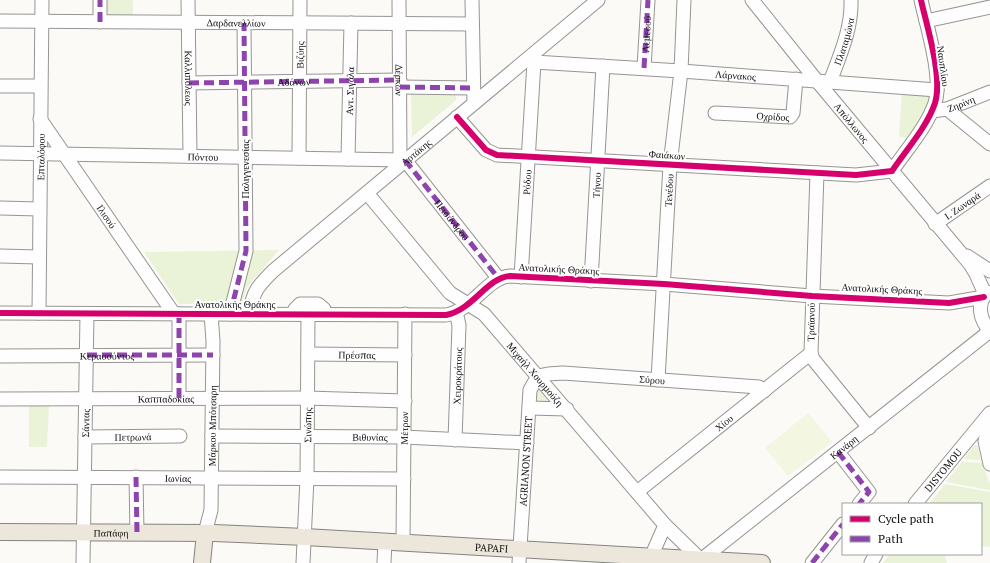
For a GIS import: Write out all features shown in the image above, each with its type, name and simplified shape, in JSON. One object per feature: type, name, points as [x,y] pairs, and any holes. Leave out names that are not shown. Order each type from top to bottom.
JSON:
[{"type":"main road","name":"Παπάφη","points":[[0,532],[213,533]]},
{"type":"main road","name":"PAPAFI","points":[[213,533],[403,542],[520,556],[762,563]]},
{"type":"main road","name":"Μάρκου Μπότσαρη","points":[[202,563],[213,533]]},
{"type":"street","name":"Επταλόφου","points":[[39,313],[42,0]]},
{"type":"street","points":[[100,0],[100,22]]},
{"type":"street","name":"Καλλιπόλεως","points":[[188,0],[190,156]]},
{"type":"street","name":"Βιζύης","points":[[299,158],[298,82],[300,0]]},
{"type":"street","name":"Δέρκων","points":[[400,0],[400,84],[403,160]]},
{"type":"street","points":[[472,0],[474,103]]},
{"type":"street","name":"Αρτάκης","points":[[250,314],[253,294],[262,283],[380,182],[403,160],[474,103],[532,60],[598,0]]},
{"type":"street","name":"Λεμεσού","points":[[644,68],[648,0]]},
{"type":"street","name":"Τενέδου","points":[[658,380],[670,165],[681,70],[684,0]]},
{"type":"street","name":"Απόλλωνος","points":[[752,0],[976,274],[986,294]]},
{"type":"street","name":"Πλαταμώνα","points":[[830,82],[848,30],[851,18],[851,0]]},
{"type":"street","name":"Ναυπλίου","points":[[892,171],[932,111],[937,90],[936,75],[921,0]]},
{"type":"street","points":[[926,21],[990,7]]},
{"type":"street","name":"Δαρδανελλίων","points":[[0,21],[472,24]]},
{"type":"street","name":"Παλιγγενεσίας","points":[[220,314],[246,251],[244,23]]},
{"type":"street","name":"Αντ. Σιγάλα","points":[[348,159],[351,23]]},
{"type":"street","name":"Λάρνακος","points":[[532,60],[937,90]]},
{"type":"street","name":"Ρόδου","points":[[521,277],[529,157],[532,60]]},
{"type":"street","name":"Τήνου","points":[[591,281],[603,66]]},
{"type":"street","name":"Οχρίδος","points":[[715,113],[790,117],[793,113],[796,79]]},
{"type":"street","name":"Αδάνων","points":[[189,83],[350,81],[473,88]]},
{"type":"street","points":[[0,86],[40,86]]},
{"type":"street","name":"Ζηρίνη","points":[[932,111],[947,109],[990,92]]},
{"type":"street","points":[[947,109],[990,144]]},
{"type":"street","name":"Φαιάκων","points":[[456,117],[490,153],[529,157],[856,175],[892,171]]},
{"type":"street","name":"Ιλισού","points":[[40,119],[177,314]]},
{"type":"street","name":"Πόντου","points":[[0,153],[403,160]]},
{"type":"street","points":[[83,182],[84,154]]},
{"type":"street","points":[[377,159],[380,182]]},
{"type":"street","name":"Πεισάνδρου","points":[[403,160],[499,279]]},
{"type":"street","name":"Τραϊανού","points":[[817,173],[811,353],[813,359],[869,428]]},
{"type":"street","name":"Ι. Ζωναρά","points":[[935,224],[990,186]]},
{"type":"street","name":"Μιχαήλ Χουρμούζη","points":[[367,193],[450,293],[484,314],[699,562]]},
{"type":"street","points":[[0,208],[39,210]]},
{"type":"street","name":"Απόλλωνος","points":[[952,244],[990,271]]},
{"type":"street","points":[[0,256],[39,257]]},
{"type":"street","name":"Ανατολικής Θράκης","points":[[0,313],[443,315],[456,312],[470,305],[499,279],[508,276],[664,284],[812,296],[949,303],[986,294]]},
{"type":"street","points":[[986,294],[981,315],[985,326],[990,331]]},
{"type":"street","name":"Ανατολικής Θράκης","points":[[949,303],[981,315]]},
{"type":"street","points":[[295,309],[300,304],[318,304],[324,309]]},
{"type":"street","name":"Χειροκράτους","points":[[455,440],[459,325],[456,312]]},
{"type":"street","name":"Σάντας","points":[[83,563],[87,314]]},
{"type":"street","points":[[177,314],[179,398]]},
{"type":"street","name":"Μάρκου Μπότσαρη","points":[[213,533],[211,510],[213,341],[219,328],[220,314]]},
{"type":"street","name":"Σινώπης","points":[[303,563],[308,478],[308,314]]},
{"type":"street","name":"Μέτρων","points":[[403,542],[405,314]]},
{"type":"street","name":"Κανάρη","points":[[699,562],[990,331]]},
{"type":"street","name":"Χίου","points":[[638,492],[811,353]]},
{"type":"street","name":"Πρέσπας","points":[[308,354],[405,355]]},
{"type":"street","name":"Κερασούντος","points":[[0,356],[213,355]]},
{"type":"street","name":"Σύρου","points":[[539,376],[563,373],[759,387],[764,391]]},
{"type":"street","name":"AGRIANON STREET","points":[[520,556],[531,388],[539,376]]},
{"type":"street","name":"Καππαδοκίας","points":[[0,399],[307,398],[405,401]]},
{"type":"street","points":[[529,408],[567,409]]},
{"type":"street","name":"DISTOMOU","points":[[916,503],[990,413]]},
{"type":"street","points":[[990,421],[985,441],[990,464]]},
{"type":"street","points":[[971,435],[979,436],[985,441]]},
{"type":"street","name":"Πετρωνά","points":[[85,437],[180,436]]},
{"type":"street","name":"Βιθυνίας","points":[[212,436],[404,436],[527,443]]},
{"type":"street","points":[[838,452],[869,492],[860,503]]},
{"type":"street","name":"Ιωνίας","points":[[0,477],[404,479]]},
{"type":"street","points":[[136,477],[137,533]]},
{"type":"street","points":[[652,560],[666,525]]},
{"type":"street","points":[[812,563],[842,525]]},
{"type":"street","points":[[384,563],[385,541]]},
{"type":"green space","points":[[104,0],[133,0],[133,17],[104,18]]},
{"type":"green space","points":[[902,90],[928,94],[929,99],[926,110],[907,138],[899,137]]},
{"type":"green space","points":[[411,91],[456,91],[456,100],[412,137]]},
{"type":"green space","points":[[279,250],[247,287],[242,303],[179,304],[144,252]]},
{"type":"green space","points":[[536,387],[550,403],[535,405]]},
{"type":"green space","points":[[29,405],[49,405],[47,447],[29,447]]},
{"type":"green space","points":[[808,413],[832,442],[788,476],[765,448]]},
{"type":"green space","points":[[974,445],[978,446],[981,460],[964,459]]},
{"type":"green space","points":[[962,462],[982,463],[990,484],[990,490],[946,482]]},
{"type":"green space","points":[[945,484],[990,492],[990,547],[982,546],[982,503],[930,503]]},
{"type":"green space","points":[[889,555],[946,555],[945,557],[947,563],[883,563]]},
{"type":"marked path","points":[[100,0],[100,22]]},
{"type":"marked path","points":[[644,68],[648,0]]},
{"type":"marked path","points":[[230,314],[246,251],[244,23]]},
{"type":"marked path","points":[[189,83],[400,80]]},
{"type":"marked path","points":[[400,87],[473,88]]},
{"type":"marked path","points":[[405,160],[499,279]]},
{"type":"marked path","points":[[179,314],[179,398]]},
{"type":"marked path","points":[[87,355],[213,355]]},
{"type":"marked path","points":[[838,452],[869,492],[860,503]]},
{"type":"marked path","points":[[136,477],[137,533]]},
{"type":"marked path","points":[[812,563],[842,525]]},
{"type":"cycle path","points":[[457,117],[486,150],[497,155],[856,175],[892,171],[927,121],[935,103],[937,92],[936,66],[921,0]]},
{"type":"cycle path","points":[[0,313],[446,315],[456,312],[464,307],[494,282],[501,278],[510,276],[664,284],[812,296],[949,303],[984,297]]}]
